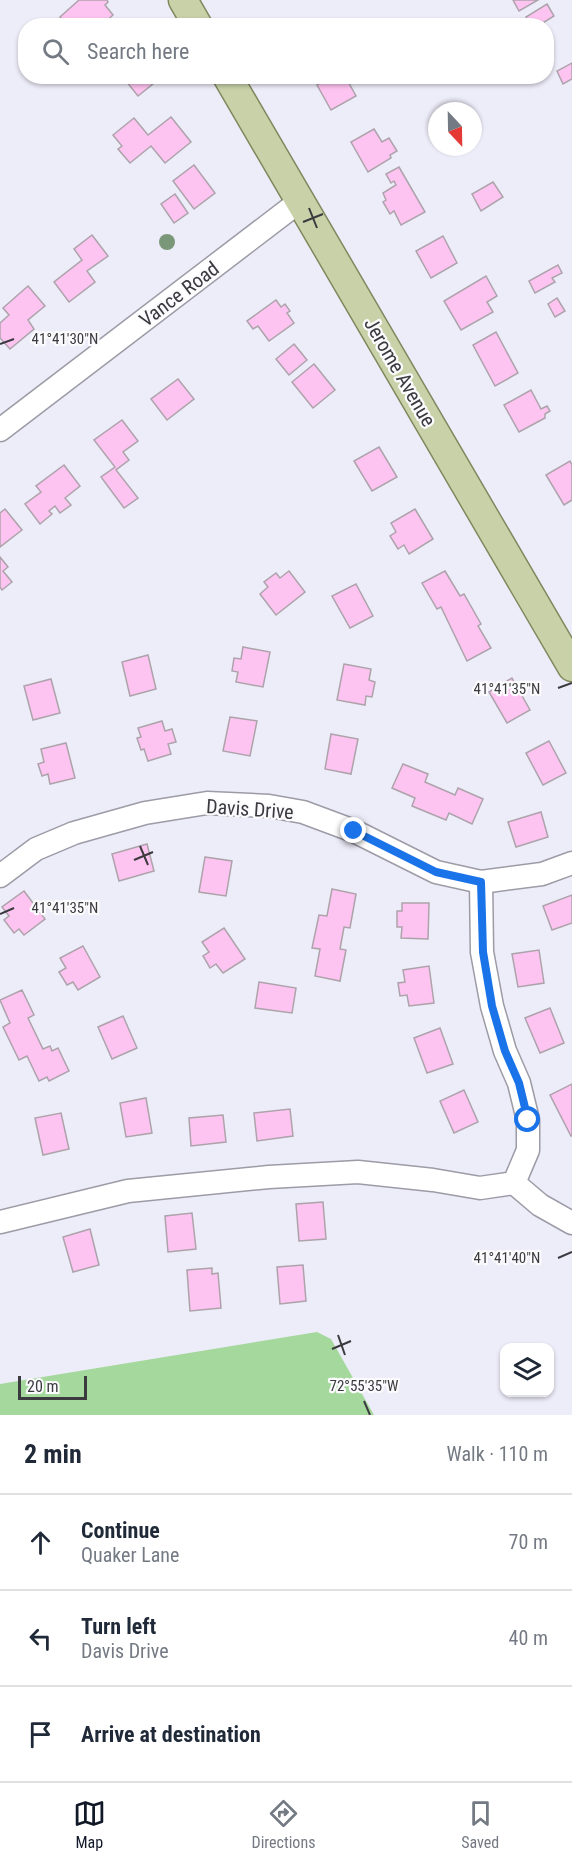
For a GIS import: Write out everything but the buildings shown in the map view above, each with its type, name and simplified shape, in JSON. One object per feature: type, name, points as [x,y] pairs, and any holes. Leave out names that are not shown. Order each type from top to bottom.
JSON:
[{"type":"main road","points":[[183,0],[193,18]]},
{"type":"main road","name":"Jerome Avenue","points":[[232,84],[572,667]]},
{"type":"street","name":"Vance Road","points":[[0,430],[300,201]]},
{"type":"street","name":"Davis Drive","points":[[0,876],[36,849],[74,832],[145,813],[207,804],[269,806],[303,812],[354,831],[436,872],[481,882],[542,874],[572,863]]},
{"type":"street","points":[[481,882],[483,952],[492,1006],[505,1051],[519,1083],[528,1120],[528,1150],[514,1183]]},
{"type":"street","points":[[0,1222],[128,1191],[269,1177],[358,1172],[433,1180],[480,1188],[514,1183],[540,1205],[572,1224]]},
{"type":"green space","points":[[317,1332],[331,1339],[374,1415],[0,1415],[0,1384]]},
{"type":"route","points":[[354,831],[436,872],[481,882],[483,952],[492,1006],[505,1051],[519,1083],[528,1120]]}]
